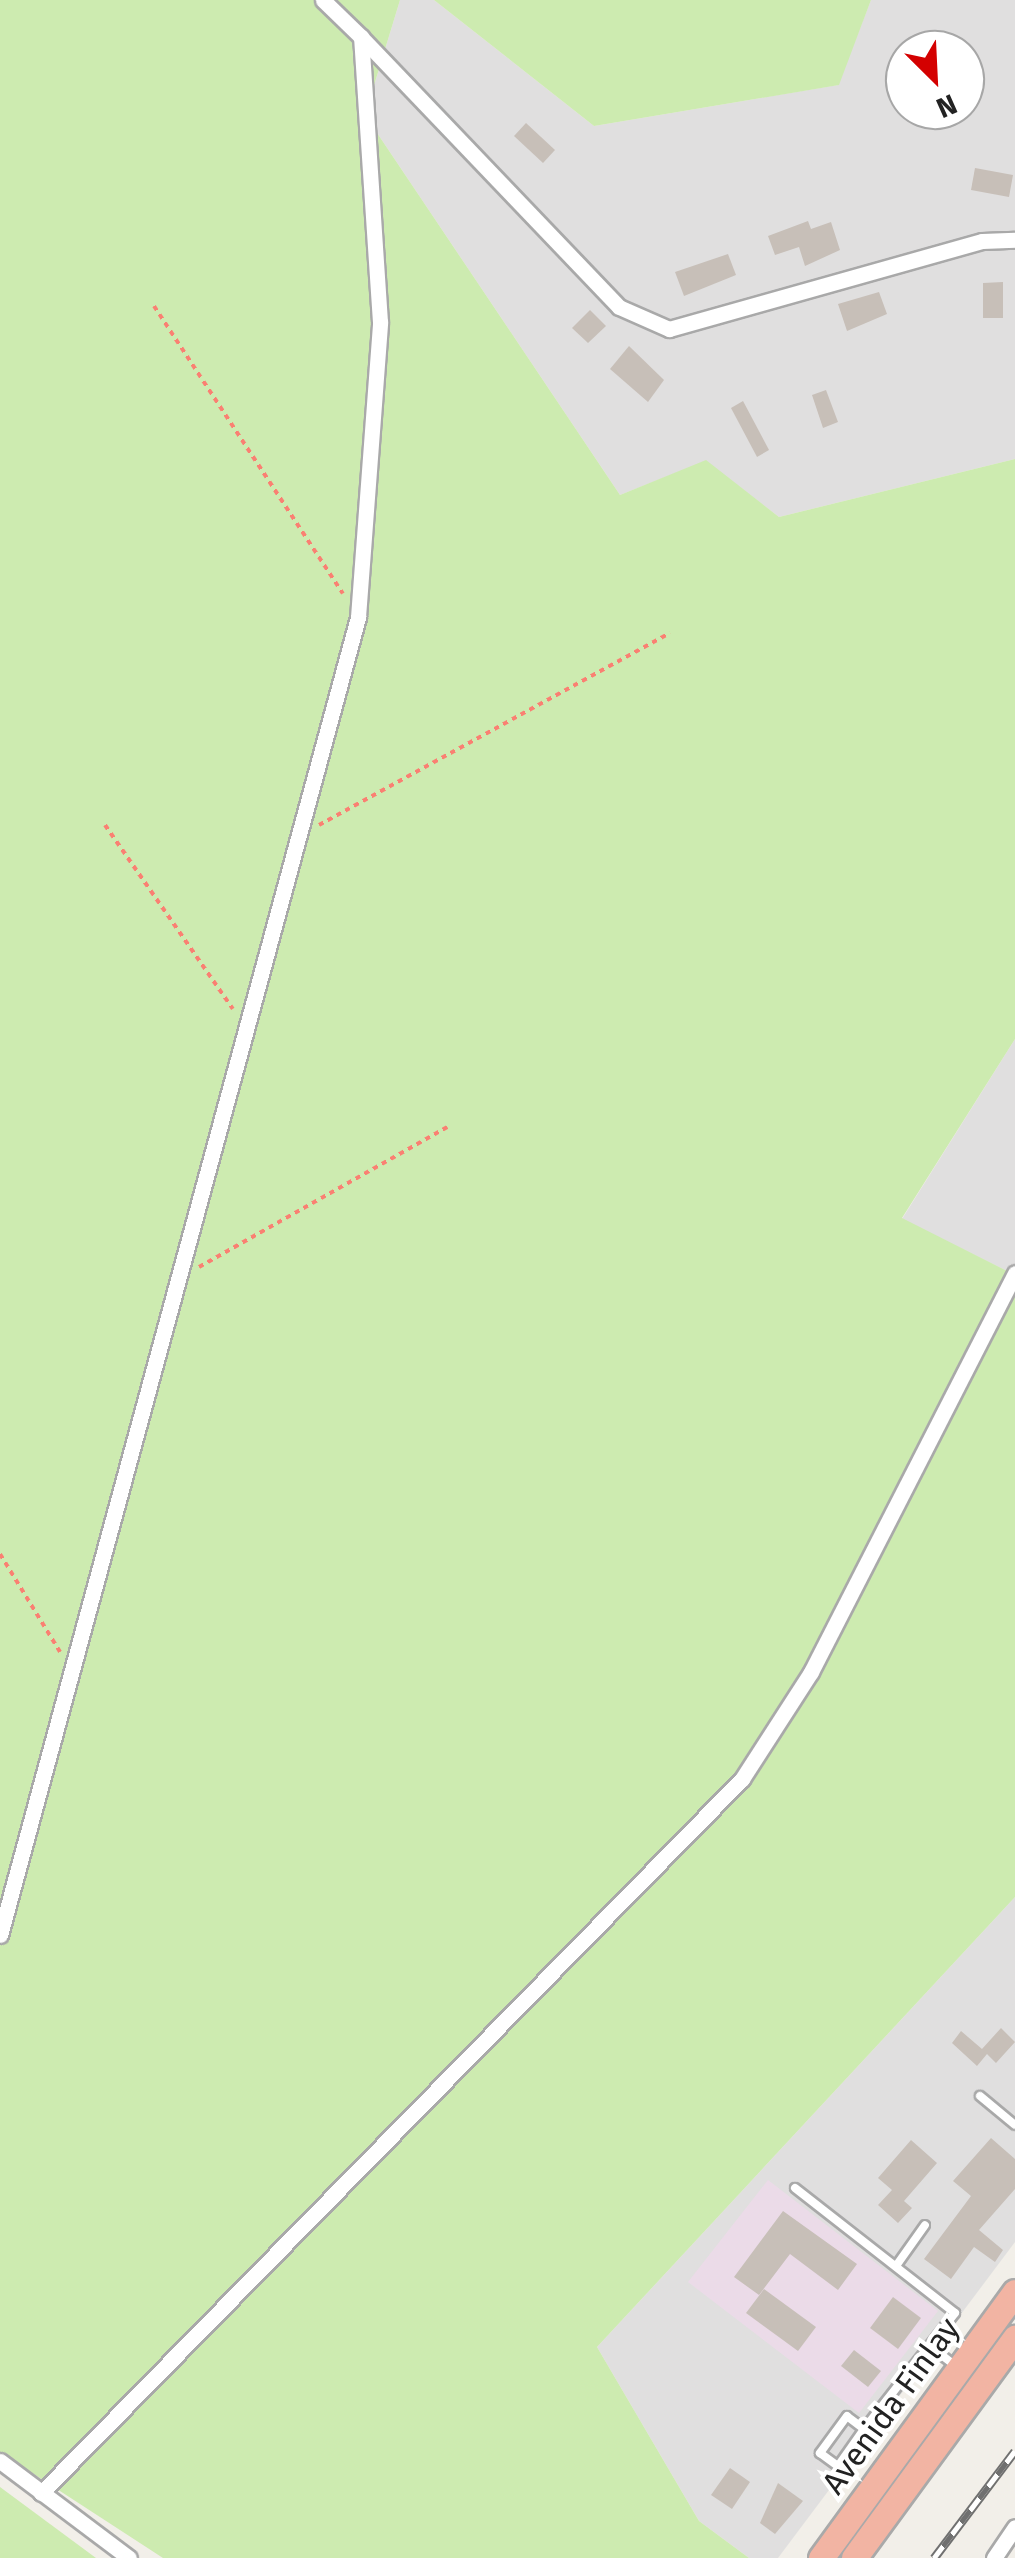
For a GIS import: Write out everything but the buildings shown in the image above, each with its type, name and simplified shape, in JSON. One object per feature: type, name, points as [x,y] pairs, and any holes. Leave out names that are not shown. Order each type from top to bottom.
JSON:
[{"type":"highway","name":"Avenida Finlay","points":[[820,2558],[1015,2292]]},
{"type":"highway","name":"Avenida Finlay","points":[[854,2558],[1015,2338]]},
{"type":"street","points":[[323,0],[619,307],[669,328],[982,242],[1015,240]]},
{"type":"street","points":[[0,1935],[76,1679],[358,617],[380,322],[361,37]]},
{"type":"street","points":[[41,2493],[742,1779],[811,1672],[1015,1273]]},
{"type":"street","points":[[0,2461],[129,2558]]},
{"type":"street","points":[[1001,2556],[1015,2527]]},
{"type":"lane","points":[[980,2096],[1015,2125]]},
{"type":"lane","points":[[795,2188],[956,2313],[838,2466],[820,2453],[846,2416],[864,2429]]},
{"type":"lane","points":[[896,2266],[925,2225]]},
{"type":"lane","points":[[930,2346],[981,2384]]},
{"type":"path","points":[[154,306],[358,617]]},
{"type":"path","points":[[300,834],[670,633]]},
{"type":"path","points":[[104,825],[248,1031]]},
{"type":"path","points":[[183,1276],[448,1127]]},
{"type":"path","points":[[0,1554],[76,1679]]},
{"type":"shaded area","points":[[400,0],[434,0],[594,126],[838,85],[871,0],[1015,0],[1015,459],[779,517],[706,461],[620,495],[365,115]]},
{"type":"shaded area","points":[[1015,1039],[1015,1275],[902,1219]]},
{"type":"shaded area","points":[[1015,1897],[1015,2242],[778,2558],[749,2558],[699,2521],[597,2347]]},
{"type":"shaded area","points":[[768,2180],[938,2311],[859,2413],[688,2282]]},
{"type":"green space","points":[[0,0],[400,0],[365,115],[620,495],[706,460],[779,517],[1015,459],[1015,1039],[902,1218],[1015,1275],[1015,1897],[597,2347],[699,2521],[749,2558],[163,2558],[0,2452]]},
{"type":"green space","points":[[434,0],[871,0],[839,85],[594,126]]},
{"type":"green space","points":[[0,2487],[96,2558],[0,2558]]},
{"type":"railway","points":[[934,2558],[1015,2451]]}]
